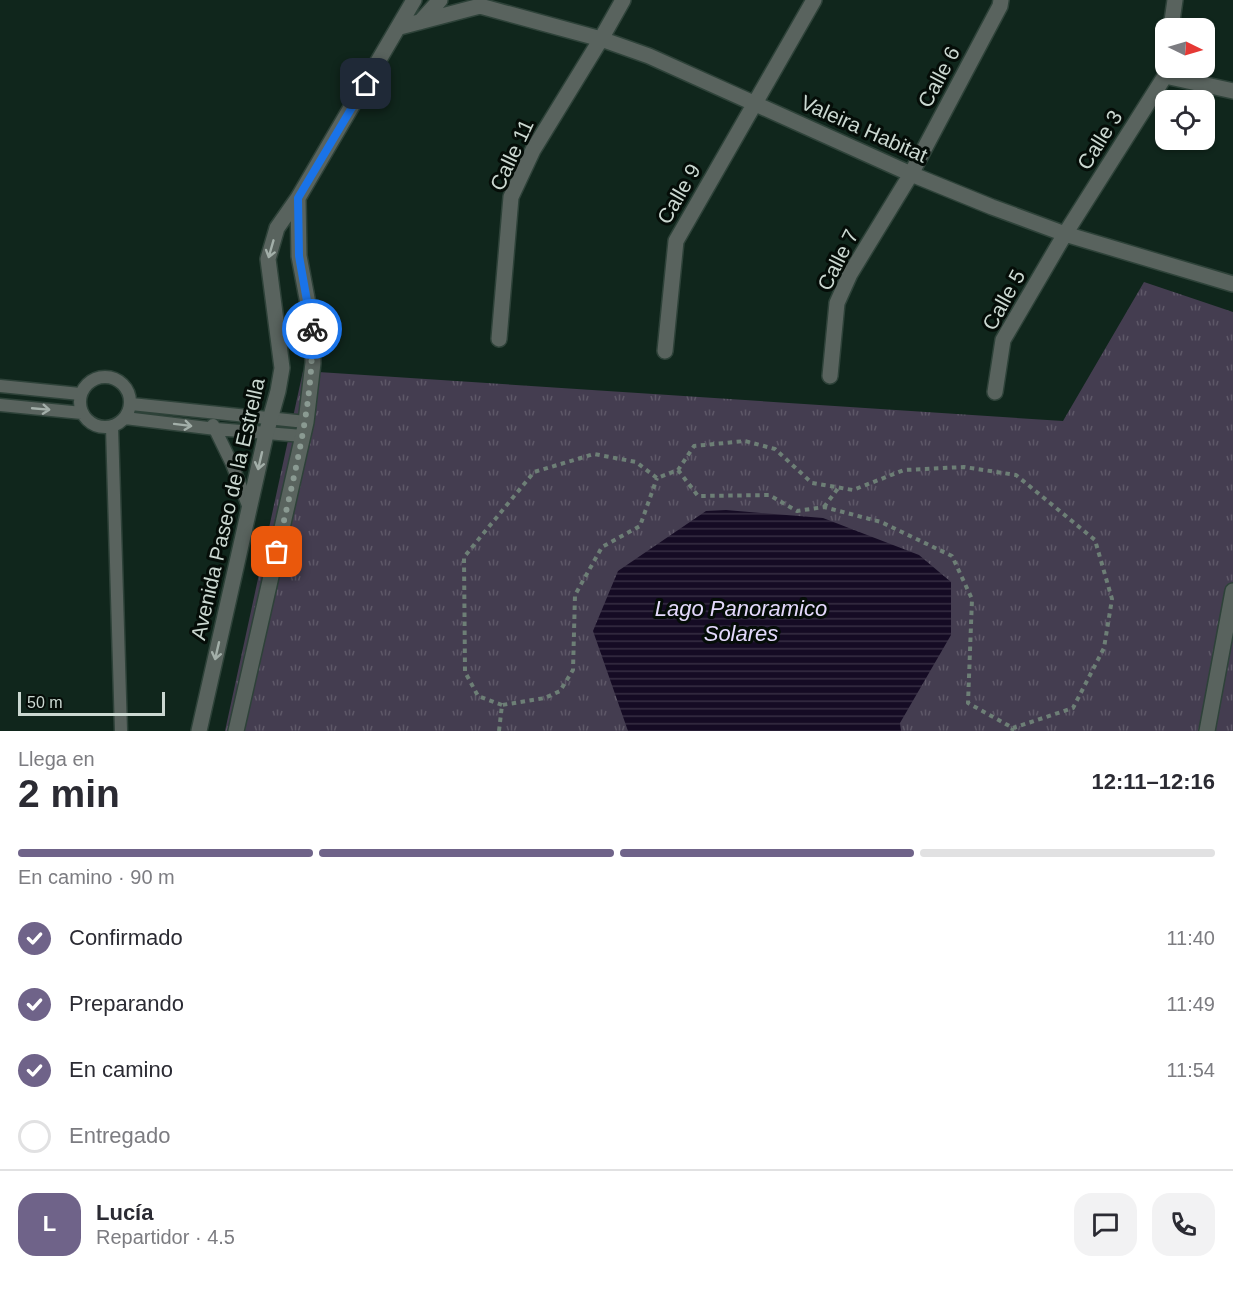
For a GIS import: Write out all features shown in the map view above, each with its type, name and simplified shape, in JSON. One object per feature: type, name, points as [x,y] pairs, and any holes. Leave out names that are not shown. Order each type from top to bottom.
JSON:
[{"type":"street","name":"Avenida Paseo de la Estrella","points":[[199,731],[282,368],[268,260],[277,228],[298,198],[414,0]]},
{"type":"street","points":[[420,22],[440,0]]},
{"type":"street","name":"Calle 11","points":[[499,339],[511,197],[533,150],[623,0]]},
{"type":"street","name":"Calle 9","points":[[665,351],[676,241],[814,0]]},
{"type":"street","name":"Calle 6","points":[[911,174],[1000,6],[1001,0]]},
{"type":"street","points":[[1172,18],[1175,0]]},
{"type":"street","points":[[400,27],[479,3]]},
{"type":"street","name":"Valeira Habitat","points":[[479,3],[601,39],[649,56],[911,174],[1065,234],[1233,284]]},
{"type":"street","name":"Calle 3","points":[[1065,234],[1162,78]]},
{"type":"street","points":[[1187,78],[1233,91]]},
{"type":"street","name":"Calle 7","points":[[830,376],[837,303],[850,274],[911,174]]},
{"type":"street","points":[[237,731],[304,429],[313,363],[312,325],[299,256],[298,198]]},
{"type":"street","name":"Calle 5","points":[[995,393],[1003,340],[1065,234]]},
{"type":"street","points":[[1207,731],[1233,591]]},
{"type":"lane","points":[[110,376],[126,386],[131,404],[125,418],[112,427],[94,425],[82,413],[80,394],[92,380],[110,376]]},
{"type":"lane","points":[[0,386],[80,394]]},
{"type":"lane","points":[[131,404],[204,411],[268,426]]},
{"type":"lane","points":[[0,405],[82,413]]},
{"type":"lane","points":[[204,411],[216,429],[249,508]]},
{"type":"lane","points":[[125,418],[216,429],[268,426],[304,429]]},
{"type":"lane","points":[[112,427],[121,731]]},
{"type":"path","points":[[657,478],[636,462],[594,454],[534,472],[464,557],[465,672],[478,696],[502,705],[545,698],[560,691],[573,670],[575,595],[602,547],[640,526],[657,478],[678,470],[694,446],[745,441],[775,448],[812,483],[853,490],[904,470],[964,467],[1016,475],[1095,540],[1112,599],[1104,648],[1073,708],[1013,729],[968,703],[972,598],[952,556],[881,522],[824,507],[797,511],[770,495],[698,496],[678,470]]},
{"type":"path","points":[[824,507],[839,488]]},
{"type":"path","points":[[499,731],[502,705]]},
{"type":"green space","points":[[1144,282],[1233,312],[1233,731],[225,731],[303,371],[1063,421]]},
{"type":"water","name":"Lago Panoramico Solares","points":[[726,510],[823,518],[919,555],[951,582],[951,635],[900,723],[901,731],[628,731],[593,631],[618,571],[706,511]]},
{"type":"way so far","points":[[277,552],[306,422],[313,363],[312,329]]},
{"type":"route","points":[[312,329],[299,256],[298,198],[366,84]]}]
